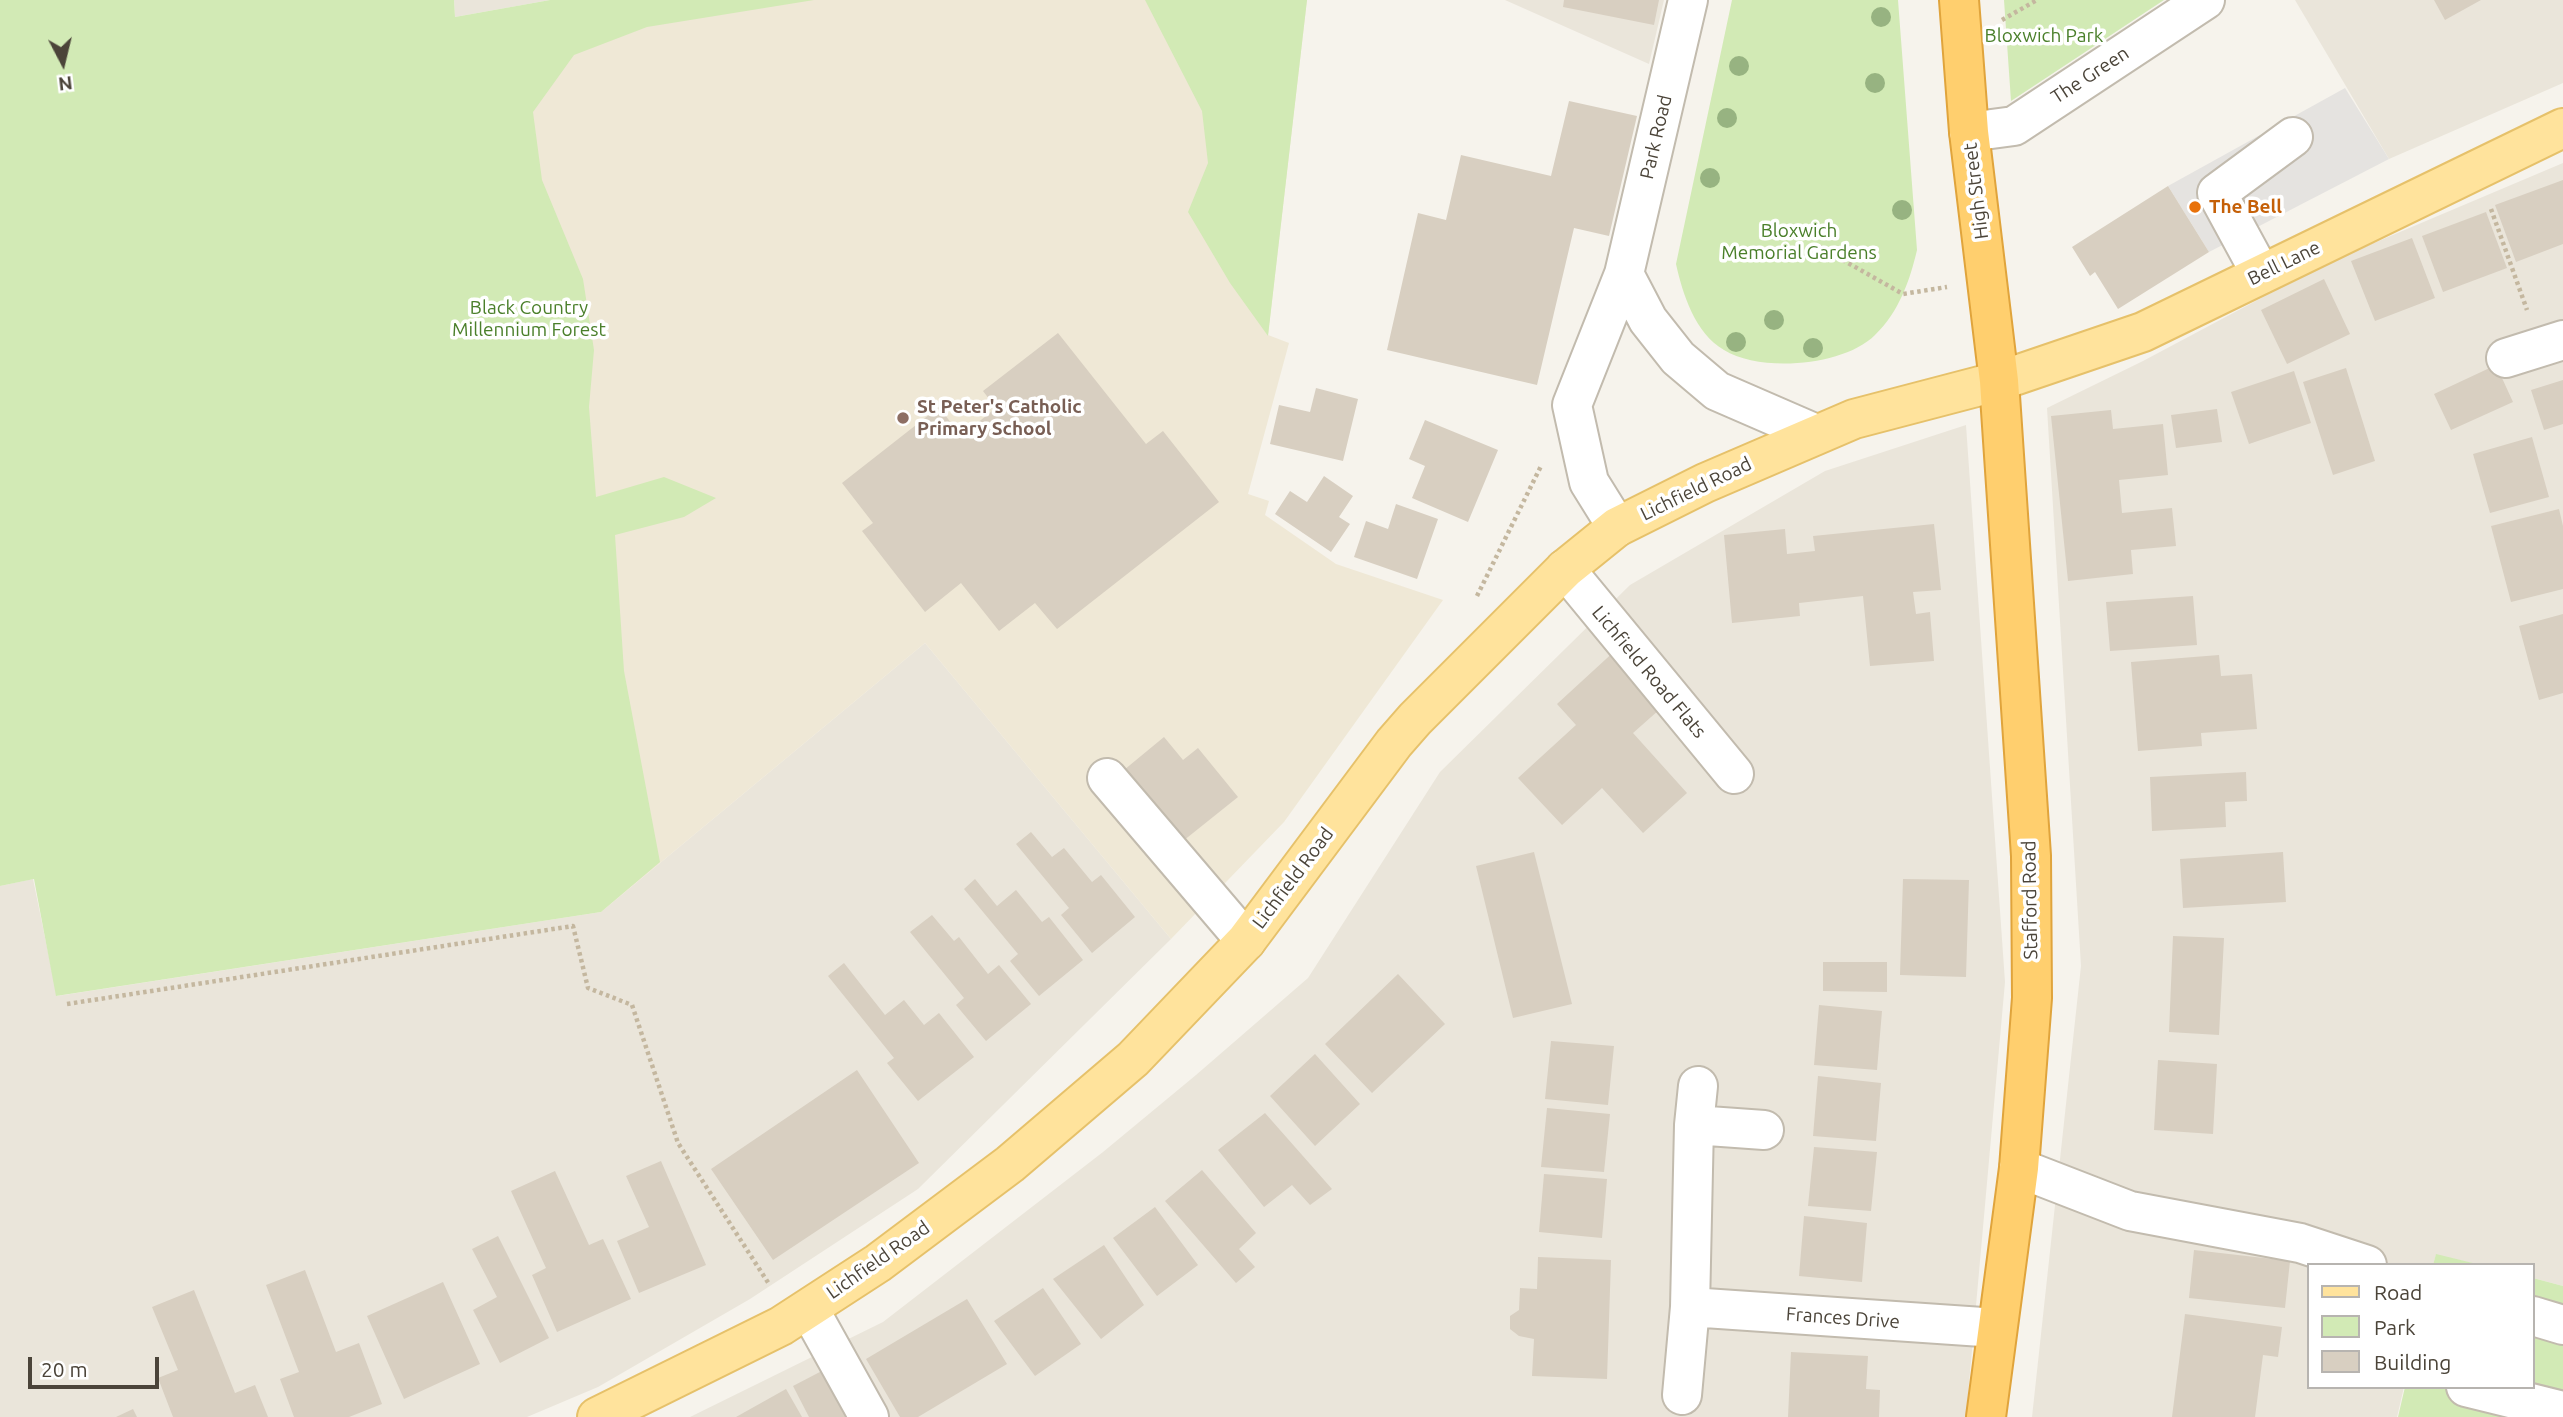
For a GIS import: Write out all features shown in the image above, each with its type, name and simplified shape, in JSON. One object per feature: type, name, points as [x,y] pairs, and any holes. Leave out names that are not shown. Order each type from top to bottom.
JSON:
[{"type":"highway","name":"High Street","points":[[1959,0],[1969,132],[1999,381]]},
{"type":"highway","name":"Stafford Road","points":[[1986,1417],[2019,1168],[2032,998],[2031,856],[1999,381]]},
{"type":"main road","name":"Bell Lane","points":[[1999,381],[2143,331],[2563,128]]},
{"type":"main road","name":"Lichfield Road","points":[[597,1417],[800,1314],[878,1263],[1010,1164],[1133,1059],[1246,941],[1394,743],[1415,719],[1565,569],[1617,527],[1705,482],[1854,419],[1999,381]]},
{"type":"street","name":"Park Road","points":[[1617,527],[1589,482],[1572,404],[1624,275],[1688,0]]},
{"type":"street","name":"The Green","points":[[1969,132],[2014,126],[2204,0]]},
{"type":"street","points":[[2261,274],[2217,193],[2293,137]]},
{"type":"street","points":[[1624,275],[1648,320],[1678,358],[1717,391],[1815,434]]},
{"type":"street","name":"Lichfield Road Flats","points":[[1565,569],[1734,774]]},
{"type":"street","points":[[1107,778],[1246,941]]},
{"type":"street","points":[[1682,1395],[1690,1307],[1694,1125],[1698,1086]]},
{"type":"street","points":[[1694,1125],[1764,1130]]},
{"type":"street","points":[[2019,1168],[2130,1211],[2300,1243],[2361,1263]]},
{"type":"street","name":"Frances Drive","points":[[1690,1307],[1997,1328]]},
{"type":"street","points":[[800,1314],[869,1417]]},
{"type":"street","points":[[2535,1317],[2563,1325]]},
{"type":"street","points":[[2474,1389],[2563,1411]]},
{"type":"path","points":[[2476,168],[2545,352]]},
{"type":"path","points":[[1818,246],[1903,294],[1986,282]]},
{"type":"path","points":[[1475,598],[1542,465]]},
{"type":"path","points":[[67,1004],[573,926],[588,988],[632,1005],[677,1143],[800,1314]]},
{"type":"shaded area","points":[[454,0],[550,0],[455,17]]},
{"type":"shaded area","name":"St Peter's Catholic Primary School","points":[[550,0],[1307,0],[1268,335],[1289,343],[1248,494],[1269,501],[1265,515],[1336,564],[1443,600],[1284,822],[1171,939],[925,643],[601,912],[505,212]]},
{"type":"shaded area","points":[[1505,0],[1664,0],[1649,64]]},
{"type":"shaded area","points":[[2295,0],[2563,0],[2563,83],[2389,159]]},
{"type":"shaded area","points":[[2345,88],[2389,159],[2209,252],[2168,186]]},
{"type":"shaded area","points":[[2563,163],[2563,1286],[2535,1279],[2535,1263],[2472,1263],[2436,1255],[2434,1263],[2308,1263],[2308,1389],[2404,1389],[2397,1417],[2032,1417],[2081,966],[2047,408],[2143,361],[2329,262]]},
{"type":"shaded area","points":[[1966,425],[2005,982],[1966,1417],[690,1417],[883,1322],[1103,1152],[1308,978],[1440,772],[1630,585],[1825,471]]},
{"type":"shaded area","points":[[925,643],[1171,939],[918,1189],[750,1299],[598,1387],[527,1417],[0,1417],[0,886],[33,879],[57,996],[601,912]]},
{"type":"green space","name":"Black Country Millennium Forest","points":[[0,0],[454,0],[455,17],[550,0],[814,0],[647,27],[574,55],[533,112],[542,180],[583,279],[594,350],[589,407],[596,497],[664,477],[716,498],[684,517],[615,535],[624,671],[660,862],[601,912],[56,996],[34,879],[0,886]]},
{"type":"green space","points":[[1145,0],[1307,0],[1268,336],[1230,283],[1188,212],[1208,163],[1202,111]]},
{"type":"green space","name":"Bloxwich Memorial Gardens","points":[[1732,0],[1898,0],[1917,250],[1911,273],[1891,316],[1875,335],[1844,354],[1802,363],[1780,364],[1759,362],[1724,350],[1705,334],[1698,323],[1679,276],[1676,264]]},
{"type":"green space","name":"Bloxwich Park","points":[[2004,0],[2164,0],[2011,101]]},
{"type":"green space","points":[[2436,1254],[2473,1263],[2434,1263]]},
{"type":"green space","points":[[2535,1279],[2563,1286],[2563,1417],[2398,1417],[2405,1389],[2535,1389]]},
{"type":"building","points":[[1564,0],[1659,0],[1654,25],[1563,7]]},
{"type":"building","points":[[2434,0],[2481,0],[2445,20]]},
{"type":"building","points":[[1569,101],[1637,116],[1609,236],[1574,228],[1537,385],[1387,350],[1418,213],[1446,220],[1461,155],[1551,176]]},
{"type":"building","points":[[2563,180],[2563,244],[2516,262],[2495,205]]},
{"type":"building","points":[[2168,186],[2209,252],[2118,309],[2095,272],[2090,276],[2072,247]]},
{"type":"building","points":[[2486,212],[2507,268],[2443,292],[2422,236]]},
{"type":"building","points":[[2412,238],[2435,298],[2375,321],[2351,261]]},
{"type":"building","points":[[2324,279],[2350,334],[2287,364],[2261,310]]},
{"type":"building","points":[[1058,333],[1146,444],[1163,431],[1219,502],[1057,629],[1035,603],[999,631],[961,583],[925,612],[862,531],[873,523],[842,483],[939,407],[961,436],[996,408],[983,391]]},
{"type":"building","points":[[2496,365],[2513,402],[2451,430],[2434,394]]},
{"type":"building","points":[[2346,368],[2375,461],[2333,475],[2303,382]]},
{"type":"building","points":[[2294,371],[2311,423],[2249,444],[2231,392]]},
{"type":"building","points":[[2563,380],[2563,424],[2544,430],[2531,390]]},
{"type":"building","points":[[1316,388],[1358,399],[1343,461],[1270,444],[1279,405],[1310,412]]},
{"type":"building","points":[[2217,409],[2222,442],[2176,448],[2171,415]]},
{"type":"building","points":[[2111,410],[2113,429],[2163,424],[2168,475],[2119,480],[2122,513],[2172,508],[2176,546],[2131,550],[2133,574],[2068,581],[2051,416]]},
{"type":"building","points":[[1425,420],[1498,450],[1468,522],[1412,498],[1425,466],[1409,459]]},
{"type":"building","points":[[2532,437],[2549,497],[2490,513],[2473,454]]},
{"type":"building","points":[[1324,476],[1353,496],[1339,517],[1350,524],[1331,552],[1275,514],[1290,491],[1307,502]]},
{"type":"building","points":[[1396,504],[1438,519],[1417,579],[1354,557],[1366,521],[1388,529]]},
{"type":"building","points":[[2559,509],[2563,526],[2563,589],[2511,602],[2491,526]]},
{"type":"building","points":[[1934,524],[1941,590],[1913,592],[1916,614],[1930,612],[1934,661],[1870,666],[1863,596],[1799,603],[1800,616],[1732,623],[1724,535],[1785,529],[1787,554],[1815,551],[1813,536]]},
{"type":"building","points":[[2193,596],[2197,645],[2110,651],[2106,602]]},
{"type":"building","points":[[2563,614],[2563,693],[2539,700],[2519,626]]},
{"type":"building","points":[[1618,648],[1668,702],[1633,733],[1687,793],[1643,833],[1602,788],[1562,825],[1518,778],[1576,725],[1557,704]]},
{"type":"building","points":[[2219,655],[2221,676],[2252,674],[2257,729],[2201,733],[2202,746],[2138,751],[2131,662]]},
{"type":"building","points":[[1164,737],[1183,760],[1198,748],[1238,797],[1183,841],[1124,770]]},
{"type":"building","points":[[2246,772],[2247,801],[2225,802],[2226,827],[2152,831],[2150,777]]},
{"type":"building","points":[[1031,832],[1052,857],[1064,848],[1092,882],[1101,875],[1135,917],[1092,953],[1061,915],[1069,908],[1016,844]]},
{"type":"building","points":[[1534,852],[1572,1004],[1513,1018],[1476,866]]},
{"type":"building","points":[[2283,852],[2286,902],[2183,908],[2180,859]]},
{"type":"building","points":[[975,879],[997,906],[1016,890],[1042,922],[1049,917],[1083,960],[1039,996],[1010,961],[1018,954],[964,889]]},
{"type":"building","points":[[1903,879],[1969,880],[1966,977],[1900,975]]},
{"type":"building","points":[[932,915],[954,941],[959,937],[988,974],[999,965],[1031,1004],[986,1041],[956,1005],[964,998],[910,932]]},
{"type":"building","points":[[2173,936],[2224,938],[2219,1035],[2169,1032]]},
{"type":"building","points":[[1823,962],[1887,962],[1887,992],[1823,991]]},
{"type":"building","points":[[844,963],[885,1015],[904,1000],[924,1025],[939,1013],[974,1057],[918,1101],[887,1063],[894,1058],[828,976]]},
{"type":"building","points":[[1398,974],[1445,1024],[1372,1093],[1325,1044]]},
{"type":"building","points":[[1819,1005],[1882,1011],[1877,1070],[1814,1065]]},
{"type":"building","points":[[1551,1041],[1614,1046],[1608,1105],[1545,1099]]},
{"type":"building","points":[[1315,1054],[1360,1104],[1315,1146],[1270,1096]]},
{"type":"building","points":[[2158,1060],[2217,1064],[2213,1134],[2154,1130]]},
{"type":"building","points":[[857,1070],[919,1163],[773,1260],[711,1169]]},
{"type":"building","points":[[1818,1076],[1881,1083],[1876,1141],[1813,1136]]},
{"type":"building","points":[[1547,1108],[1610,1114],[1604,1172],[1541,1167]]},
{"type":"building","points":[[1265,1113],[1332,1189],[1310,1205],[1292,1185],[1264,1207],[1218,1150]]},
{"type":"building","points":[[1814,1147],[1877,1152],[1871,1211],[1808,1206]]},
{"type":"building","points":[[661,1161],[706,1265],[639,1293],[617,1241],[649,1227],[626,1176]]},
{"type":"building","points":[[1202,1170],[1256,1233],[1239,1249],[1255,1267],[1236,1283],[1165,1201]]},
{"type":"building","points":[[555,1171],[589,1245],[603,1239],[631,1299],[557,1332],[532,1275],[546,1268],[511,1191]]},
{"type":"building","points":[[1544,1174],[1607,1179],[1602,1238],[1539,1232]]},
{"type":"building","points":[[1155,1207],[1198,1265],[1157,1296],[1113,1238]]},
{"type":"building","points":[[1804,1216],[1867,1223],[1862,1282],[1799,1276]]},
{"type":"building","points":[[498,1236],[549,1338],[500,1363],[473,1310],[497,1297],[472,1249]]},
{"type":"building","points":[[1104,1245],[1144,1305],[1101,1339],[1053,1279]]},
{"type":"building","points":[[2194,1250],[2290,1261],[2285,1308],[2189,1298]]},
{"type":"building","points":[[1538,1257],[1611,1260],[1607,1379],[1532,1376],[1534,1339],[1519,1336],[1510,1329],[1510,1316],[1519,1310],[1520,1288],[1537,1289]]},
{"type":"building","points":[[305,1270],[336,1352],[359,1343],[382,1404],[349,1417],[294,1417],[280,1379],[299,1372],[266,1285]]},
{"type":"building","points":[[443,1282],[480,1364],[404,1399],[367,1316]]},
{"type":"building","points":[[1043,1288],[1081,1344],[1035,1376],[994,1321]]},
{"type":"building","points":[[194,1290],[235,1393],[255,1385],[268,1417],[173,1417],[158,1378],[178,1370],[152,1307]]},
{"type":"building","points":[[967,1299],[1007,1364],[918,1417],[900,1417],[866,1359]]},
{"type":"building","points":[[2185,1314],[2282,1327],[2278,1357],[2263,1355],[2255,1417],[2172,1417]]},
{"type":"building","points":[[1791,1352],[1868,1356],[1866,1389],[1880,1390],[1879,1417],[1788,1417]]},
{"type":"building","points":[[839,1362],[868,1417],[809,1417],[793,1386]]},
{"type":"building","points":[[786,1389],[802,1417],[736,1417]]},
{"type":"building","points":[[133,1409],[137,1417],[116,1417]]},
{"type":"place","name":"The Bell","points":[[2195,207]]},
{"type":"place","name":"St Peter's Catholic Primary School","points":[[903,418]]}]
